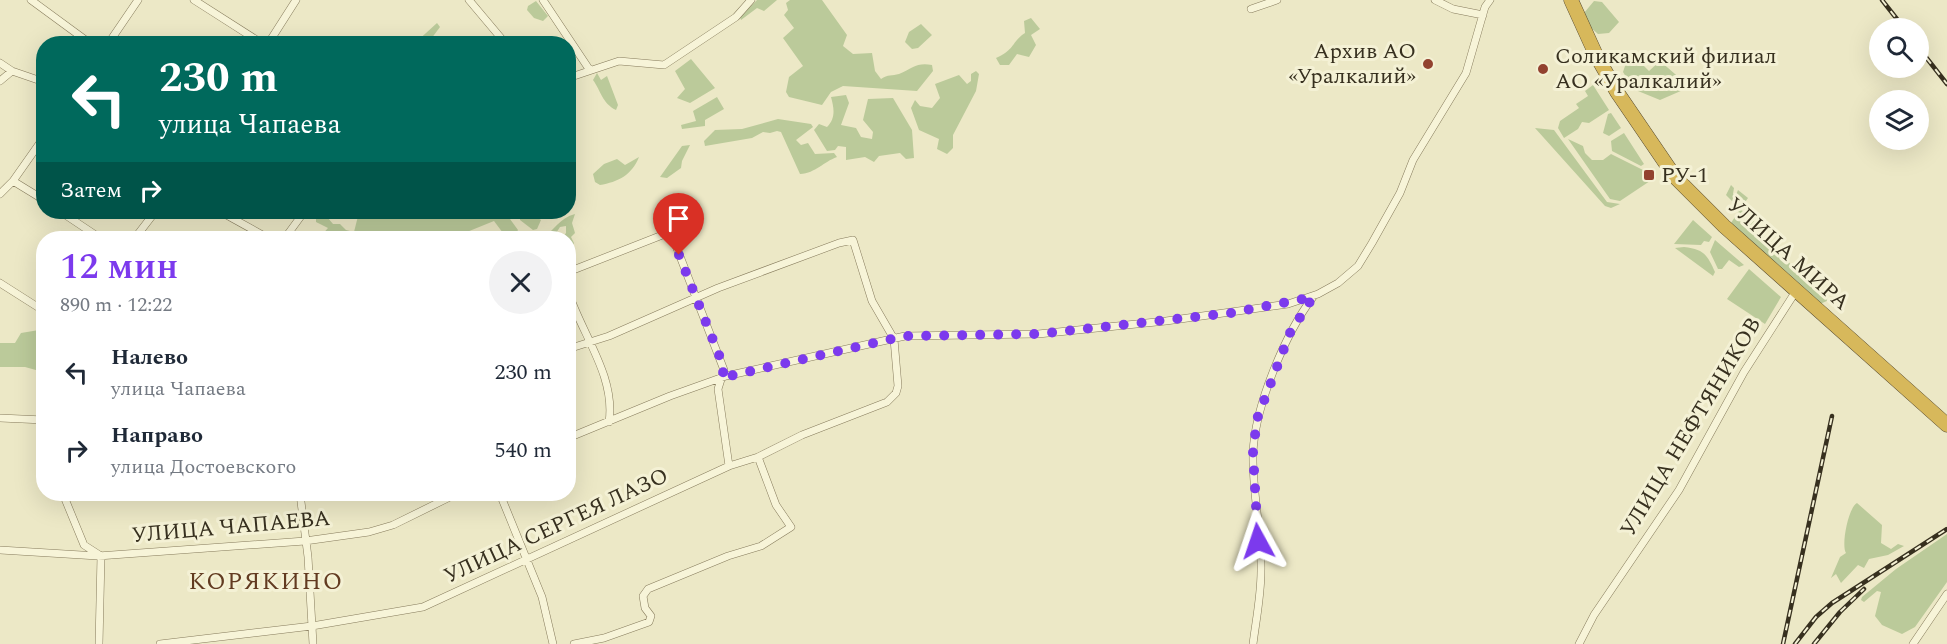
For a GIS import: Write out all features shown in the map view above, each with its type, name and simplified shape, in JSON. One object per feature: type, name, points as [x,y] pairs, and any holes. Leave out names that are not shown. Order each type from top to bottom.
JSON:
[{"type":"highway","name":"УЛИЦА МИРА","points":[[1571,0],[1596,55],[1617,92],[1668,169],[1724,226],[1947,425]]},
{"type":"street","points":[[31,0],[80,36]]},
{"type":"street","points":[[113,36],[138,0]]},
{"type":"street","points":[[194,0],[250,36]]},
{"type":"street","points":[[273,36],[297,0]]},
{"type":"street","points":[[469,0],[499,36]]},
{"type":"street","points":[[543,0],[567,36]]},
{"type":"street","points":[[576,75],[589,69],[631,60],[664,66],[736,17],[751,0]]},
{"type":"street","points":[[1251,9],[1277,0]]},
{"type":"street","points":[[1435,0],[1453,9],[1483,15]]},
{"type":"street","points":[[576,435],[670,396],[721,378],[905,336],[1038,334],[1231,313],[1313,297],[1352,272],[1372,243],[1407,178],[1413,160],[1466,73],[1483,15],[1490,0]]},
{"type":"street","points":[[576,50],[589,69]]},
{"type":"street","points":[[0,63],[12,71],[36,79]]},
{"type":"street","points":[[0,81],[12,71]]},
{"type":"street","points":[[0,194],[13,181],[36,148]]},
{"type":"street","points":[[13,181],[36,195]]},
{"type":"street","points":[[72,219],[90,231]]},
{"type":"street","points":[[234,219],[255,231]]},
{"type":"street","points":[[576,269],[693,223]]},
{"type":"street","points":[[671,233],[724,370],[718,389],[729,466]]},
{"type":"street","points":[[576,346],[609,336],[810,254],[853,240],[872,301],[894,339]]},
{"type":"street","points":[[0,283],[36,306]]},
{"type":"street","name":"УЛИЦА НЕФТЯНИКОВ","points":[[1579,644],[1594,615],[1678,490],[1744,372],[1796,291]]},
{"type":"street","points":[[1253,644],[1261,569],[1254,494],[1253,452],[1257,419],[1290,333],[1313,297]]},
{"type":"street","points":[[576,310],[608,392],[611,409],[609,422]]},
{"type":"street","name":"УЛИЦА СЕРГЕЯ ЛАЗО","points":[[160,644],[312,626],[423,607],[467,589],[528,558],[729,466],[758,457],[802,435],[892,399],[898,386],[894,339]]},
{"type":"street","points":[[0,418],[36,420]]},
{"type":"street","points":[[574,644],[604,638],[650,622],[651,616],[645,608],[643,596],[648,589],[728,556],[761,546],[791,527],[776,506],[758,457]]},
{"type":"street","points":[[66,501],[84,545],[101,556],[99,644]]},
{"type":"street","points":[[300,501],[313,644]]},
{"type":"street","name":"УЛИЦА ЧАПАЕВА","points":[[0,550],[101,556],[305,541],[369,532],[393,525],[442,501]]},
{"type":"street","points":[[503,501],[542,597],[553,644]]},
{"type":"street","points":[[1913,644],[1947,594]]},
{"type":"green space","points":[[757,0],[777,0],[764,11],[757,8],[741,20],[740,17]]},
{"type":"green space","points":[[790,0],[822,0],[847,35],[843,46],[853,54],[872,53],[875,71],[881,79],[922,64],[932,65],[933,71],[917,91],[843,86],[831,92],[822,105],[789,97],[786,92],[789,77],[803,66],[783,38],[794,28],[784,15],[788,10],[786,3]]},
{"type":"green space","points":[[536,1],[548,16],[543,21],[534,18],[527,10],[528,6]]},
{"type":"green space","points":[[1594,1],[1602,2],[1619,22],[1609,33],[1598,34],[1590,27],[1584,13]]},
{"type":"green space","points":[[1031,18],[1040,29],[1031,35],[1036,45],[1029,57],[1017,54],[1009,65],[1000,65],[996,58],[1007,52],[1025,33],[1024,21]]},
{"type":"green space","points":[[437,23],[440,27],[433,36],[423,36]]},
{"type":"green space","points":[[921,24],[932,35],[918,48],[912,49],[905,42],[909,32]]},
{"type":"green space","points":[[1636,58],[1649,71],[1660,61],[1690,87],[1660,100],[1638,91],[1632,86],[1636,83],[1633,78],[1628,80],[1623,72],[1625,66]]},
{"type":"green space","points":[[691,59],[715,88],[690,103],[677,98],[685,89],[675,71]]},
{"type":"green space","points":[[976,71],[979,74],[976,91],[953,135],[953,148],[947,154],[937,149],[939,139],[919,130],[911,108],[915,100],[920,106],[932,108],[940,98],[935,84],[959,75],[967,84],[971,81],[971,74]]},
{"type":"green space","points":[[597,73],[601,80],[607,76],[618,105],[616,110],[605,100],[593,80]]},
{"type":"green space","points":[[1593,85],[1609,110],[1589,123],[1582,122],[1578,129],[1564,138],[1558,128],[1560,121],[1579,108],[1576,104],[1588,96],[1585,91]]},
{"type":"green space","points":[[846,95],[849,103],[841,125],[856,128],[861,137],[872,139],[873,132],[863,120],[868,99],[893,98],[912,130],[914,158],[906,159],[900,153],[879,156],[874,162],[865,157],[846,160],[846,147],[838,146],[835,150],[827,151],[814,130],[819,124],[827,127],[832,120],[831,97]]},
{"type":"green space","points":[[717,97],[724,109],[705,120],[705,126],[682,129],[681,125],[696,121],[693,111]]},
{"type":"green space","points":[[1611,113],[1621,128],[1609,136],[1603,133],[1608,114]]},
{"type":"green space","points":[[778,119],[811,124],[813,127],[796,140],[801,145],[808,143],[815,154],[834,153],[837,157],[811,172],[800,174],[781,132],[777,131],[763,132],[752,138],[705,146],[704,141],[715,130],[742,129]]},
{"type":"green space","points":[[1535,128],[1554,130],[1607,202],[1620,204],[1611,208],[1605,206]]},
{"type":"green space","points":[[1624,133],[1644,164],[1641,166],[1612,151],[1611,141]]},
{"type":"green space","points":[[1568,139],[1583,146],[1585,153],[1592,160],[1603,160],[1611,154],[1645,171],[1648,170],[1646,174],[1650,181],[1620,201],[1610,199]]},
{"type":"green space","points":[[690,145],[681,168],[667,178],[660,177],[682,146]]},
{"type":"green space","points":[[639,157],[624,177],[600,185],[595,182],[593,174],[604,164],[617,159],[625,165]]},
{"type":"green space","points":[[1731,185],[1734,188],[1733,194],[1736,195],[1738,190],[1748,198],[1740,209],[1726,195]]},
{"type":"green space","points":[[1740,209],[1757,224],[1753,229],[1829,300],[1820,304],[1731,223]]},
{"type":"green space","points":[[316,219],[329,219],[333,224],[340,224],[350,231],[325,231],[328,228],[316,222]]},
{"type":"green space","points":[[357,219],[510,219],[518,230],[502,231],[494,221],[469,231],[354,231]]},
{"type":"green space","points":[[573,219],[574,231],[566,231],[566,226],[560,227],[557,231],[550,231],[561,221]]},
{"type":"green space","points":[[520,220],[541,220],[537,229],[533,230]]},
{"type":"green space","points":[[1693,220],[1712,237],[1709,242],[1704,241],[1701,245],[1674,244]]},
{"type":"green space","points":[[1715,240],[1744,265],[1739,267],[1729,260],[1722,269],[1718,269],[1710,252]]},
{"type":"green space","points":[[1684,247],[1704,253],[1715,272],[1713,276],[1675,248]]},
{"type":"green space","points":[[1749,269],[1781,297],[1765,324],[1727,299]]},
{"type":"green space","points":[[36,330],[36,370],[25,367],[0,367],[0,343],[15,343],[21,333]]},
{"type":"green space","points":[[1857,503],[1882,525],[1881,543],[1891,549],[1898,544],[1904,546],[1888,555],[1869,559],[1864,568],[1858,565],[1841,583],[1836,574],[1831,578],[1840,557],[1846,553],[1844,543],[1846,527]]},
{"type":"green space","points":[[1947,534],[1947,582],[1915,627],[1902,634],[1882,625],[1875,616],[1881,592],[1877,591],[1864,602],[1861,600],[1862,597],[1896,569]]},
{"type":"railway","points":[[1882,0],[1896,18]]},
{"type":"railway","points":[[1929,61],[1947,84]]},
{"type":"railway","points":[[1783,644],[1832,416]]},
{"type":"railway","points":[[1795,644],[1816,617],[1832,603],[1947,529]]},
{"type":"railway","points":[[1814,644],[1840,612],[1864,589]]},
{"type":"place","name":"Архив АО «Уралкалий»","points":[[1428,64]]},
{"type":"place","name":"Соликамский филиал АО «Уралкалий»","points":[[1543,69]]},
{"type":"place","name":"РУ-1","points":[[1649,175]]},
{"type":"district","name":"КОРЯКИНО","points":[[266,582]]},
{"type":"route","points":[[679,255],[721,360],[724,370],[721,378],[905,336],[1038,334],[1231,313],[1288,304],[1313,297],[1298,316],[1290,333],[1257,419],[1253,452],[1258,541]]}]
